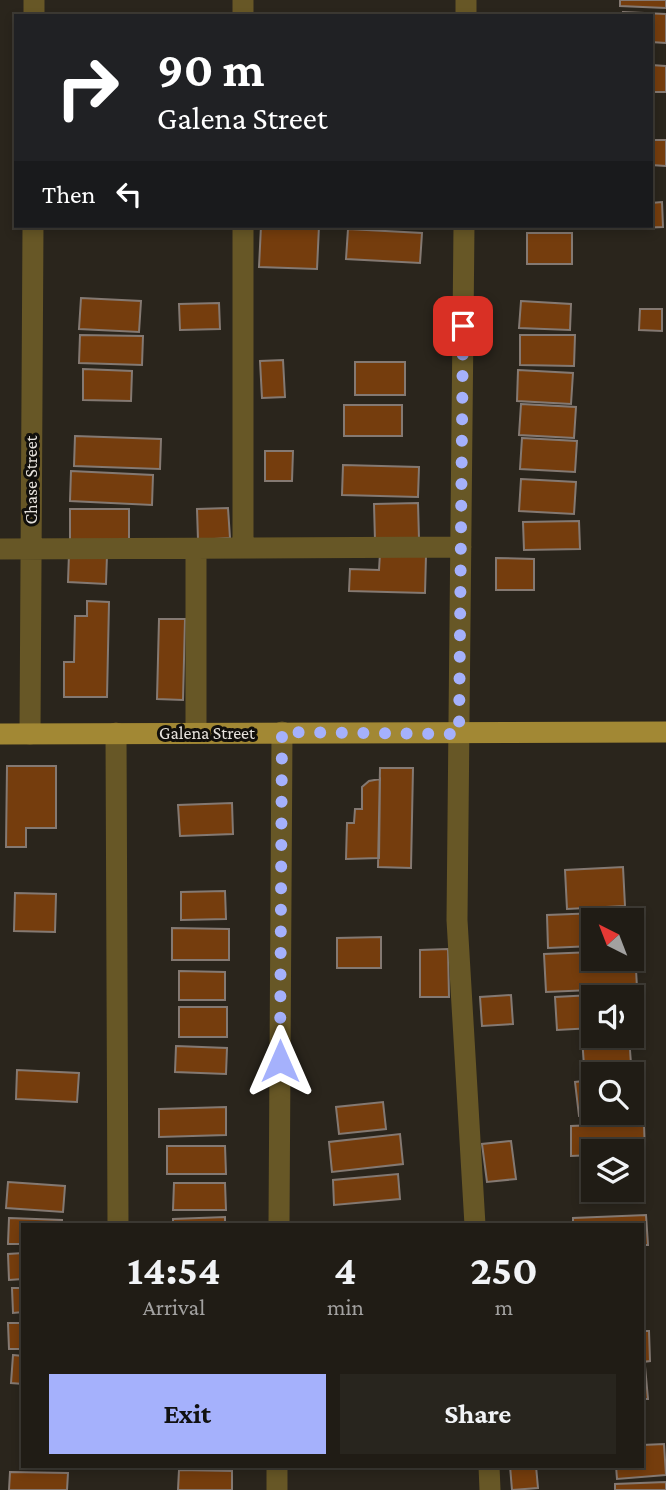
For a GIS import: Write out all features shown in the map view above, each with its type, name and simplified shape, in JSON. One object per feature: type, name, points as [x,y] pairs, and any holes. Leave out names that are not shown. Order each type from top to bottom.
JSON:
[{"type":"main road","name":"Galena Street","points":[[0,734],[666,732]]},
{"type":"street","name":"Chase Street","points":[[30,734],[33,228]]},
{"type":"street","points":[[243,228],[243,548]]},
{"type":"street","points":[[464,228],[457,920],[475,1223]]},
{"type":"street","points":[[0,549],[461,547]]},
{"type":"street","points":[[196,549],[196,733]]},
{"type":"street","points":[[279,1223],[282,732]]},
{"type":"street","points":[[116,733],[118,1223]]},
{"type":"street","points":[[277,1468],[277,1490]]},
{"type":"street","points":[[489,1468],[490,1490]]},
{"type":"building","points":[[620,0],[666,0],[666,8],[620,6]]},
{"type":"building","points":[[623,12],[666,14],[666,43],[653,42],[653,14]]},
{"type":"building","points":[[653,65],[666,66],[666,92],[653,92]]},
{"type":"building","points":[[653,140],[666,140],[666,166],[653,165]]},
{"type":"building","points":[[662,202],[663,227],[653,227],[653,203]]},
{"type":"building","points":[[261,228],[319,228],[317,269],[259,267]]},
{"type":"building","points":[[348,229],[422,233],[420,263],[346,259]]},
{"type":"building","points":[[527,233],[572,233],[572,264],[527,264]]},
{"type":"building","points":[[81,298],[141,301],[139,332],[79,329]]},
{"type":"building","points":[[521,301],[571,304],[570,330],[519,328]]},
{"type":"building","points":[[219,303],[220,329],[180,330],[179,304]]},
{"type":"building","points":[[640,309],[662,309],[662,331],[639,330]]},
{"type":"building","points":[[80,335],[143,336],[142,365],[79,363]]},
{"type":"building","points":[[520,335],[575,335],[574,366],[520,365]]},
{"type":"building","points":[[283,360],[285,397],[262,398],[260,361]]},
{"type":"building","points":[[355,362],[405,362],[405,395],[355,395]]},
{"type":"building","points":[[83,369],[132,371],[131,401],[83,400]]},
{"type":"building","points":[[518,370],[573,373],[571,404],[517,401]]},
{"type":"building","points":[[521,404],[576,407],[574,438],[519,435]]},
{"type":"building","points":[[344,405],[402,405],[402,436],[344,436]]},
{"type":"building","points":[[75,436],[161,439],[160,469],[74,466]]},
{"type":"building","points":[[522,438],[577,441],[575,472],[520,469]]},
{"type":"building","points":[[265,451],[293,451],[292,481],[265,481]]},
{"type":"building","points":[[343,465],[419,467],[418,497],[342,495]]},
{"type":"building","points":[[71,471],[153,475],[152,505],[70,501]]},
{"type":"building","points":[[521,479],[576,482],[574,514],[519,511]]},
{"type":"building","points":[[418,503],[419,539],[375,541],[374,504]]},
{"type":"building","points":[[228,508],[230,538],[198,540],[197,509]]},
{"type":"building","points":[[70,509],[129,509],[129,541],[70,542]]},
{"type":"building","points":[[579,521],[580,549],[524,550],[523,522]]},
{"type":"building","points":[[69,553],[107,555],[106,584],[68,582]]},
{"type":"building","points":[[380,553],[426,555],[425,593],[349,591],[350,569],[379,570]]},
{"type":"building","points":[[496,558],[534,559],[534,590],[496,590]]},
{"type":"building","points":[[87,601],[109,602],[107,697],[64,697],[64,662],[74,662],[75,616],[87,616]]},
{"type":"building","points":[[159,619],[185,619],[183,700],[157,699]]},
{"type":"building","points":[[7,766],[56,766],[56,828],[26,828],[26,847],[6,847]]},
{"type":"building","points":[[380,768],[413,768],[411,868],[378,867]]},
{"type":"building","points":[[380,779],[379,858],[346,859],[347,823],[354,823],[355,809],[362,809],[362,787],[369,781]]},
{"type":"building","points":[[232,803],[233,834],[180,836],[178,805]]},
{"type":"building","points":[[623,867],[625,906],[567,909],[565,870]]},
{"type":"building","points":[[225,891],[226,919],[181,920],[181,892]]},
{"type":"building","points":[[15,893],[56,894],[55,932],[14,931]]},
{"type":"building","points":[[581,914],[581,947],[548,948],[547,915]]},
{"type":"building","points":[[172,928],[229,929],[229,960],[172,960]]},
{"type":"building","points":[[381,937],[381,968],[337,968],[337,938]]},
{"type":"building","points":[[448,949],[449,997],[420,997],[420,950]]},
{"type":"building","points":[[581,952],[581,971],[636,971],[637,985],[581,985],[581,990],[546,992],[544,954]]},
{"type":"building","points":[[179,971],[225,972],[225,1000],[179,1000]]},
{"type":"building","points":[[511,995],[513,1024],[482,1026],[480,997]]},
{"type":"building","points":[[581,996],[581,1029],[557,1030],[555,997]]},
{"type":"building","points":[[179,1007],[227,1007],[227,1037],[179,1037]]},
{"type":"building","points":[[176,1046],[227,1048],[226,1074],[175,1072]]},
{"type":"building","points":[[583,1048],[630,1048],[631,1062],[584,1062]]},
{"type":"building","points":[[17,1070],[79,1073],[77,1102],[16,1099]]},
{"type":"building","points":[[581,1081],[581,1116],[579,1116],[575,1082]]},
{"type":"building","points":[[383,1102],[386,1129],[339,1134],[336,1107]]},
{"type":"building","points":[[226,1107],[226,1135],[159,1137],[159,1109]]},
{"type":"building","points":[[644,1123],[645,1153],[644,1139],[581,1139],[581,1156],[571,1156],[571,1126]]},
{"type":"building","points":[[400,1134],[403,1164],[332,1172],[329,1142]]},
{"type":"building","points":[[511,1141],[516,1179],[487,1182],[482,1144]]},
{"type":"building","points":[[167,1146],[225,1146],[226,1174],[167,1174]]},
{"type":"building","points":[[398,1174],[400,1199],[334,1205],[333,1180]]},
{"type":"building","points":[[8,1182],[65,1186],[63,1212],[6,1208]]},
{"type":"building","points":[[174,1183],[225,1183],[226,1210],[173,1210]]},
{"type":"building","points":[[646,1215],[648,1245],[644,1245],[644,1223],[573,1223],[573,1218]]},
{"type":"building","points":[[225,1217],[225,1223],[173,1223],[173,1219]]},
{"type":"building","points":[[9,1218],[62,1220],[62,1223],[21,1223],[21,1244],[8,1244]]},
{"type":"building","points":[[340,1222],[385,1222],[385,1223]]},
{"type":"building","points":[[21,1253],[21,1279],[9,1280],[8,1254]]},
{"type":"building","points":[[12,1288],[21,1288],[21,1312],[13,1313]]},
{"type":"building","points":[[8,1323],[21,1323],[21,1349],[9,1349]]},
{"type":"building","points":[[644,1331],[649,1331],[650,1361],[644,1362]]},
{"type":"building","points":[[13,1355],[21,1356],[21,1384],[11,1383]]},
{"type":"building","points":[[644,1366],[645,1366],[648,1399],[644,1399]]},
{"type":"building","points":[[664,1444],[666,1475],[617,1479],[616,1468],[644,1468],[644,1445]]},
{"type":"building","points":[[510,1468],[536,1468],[538,1488],[512,1490]]},
{"type":"building","points":[[179,1470],[232,1471],[232,1490],[178,1490]]},
{"type":"building","points":[[10,1472],[68,1473],[67,1490],[9,1490]]},
{"type":"building","points":[[666,1482],[666,1490],[615,1490],[615,1484]]},
{"type":"route","points":[[280,1061],[282,732],[459,734],[463,326]]}]
